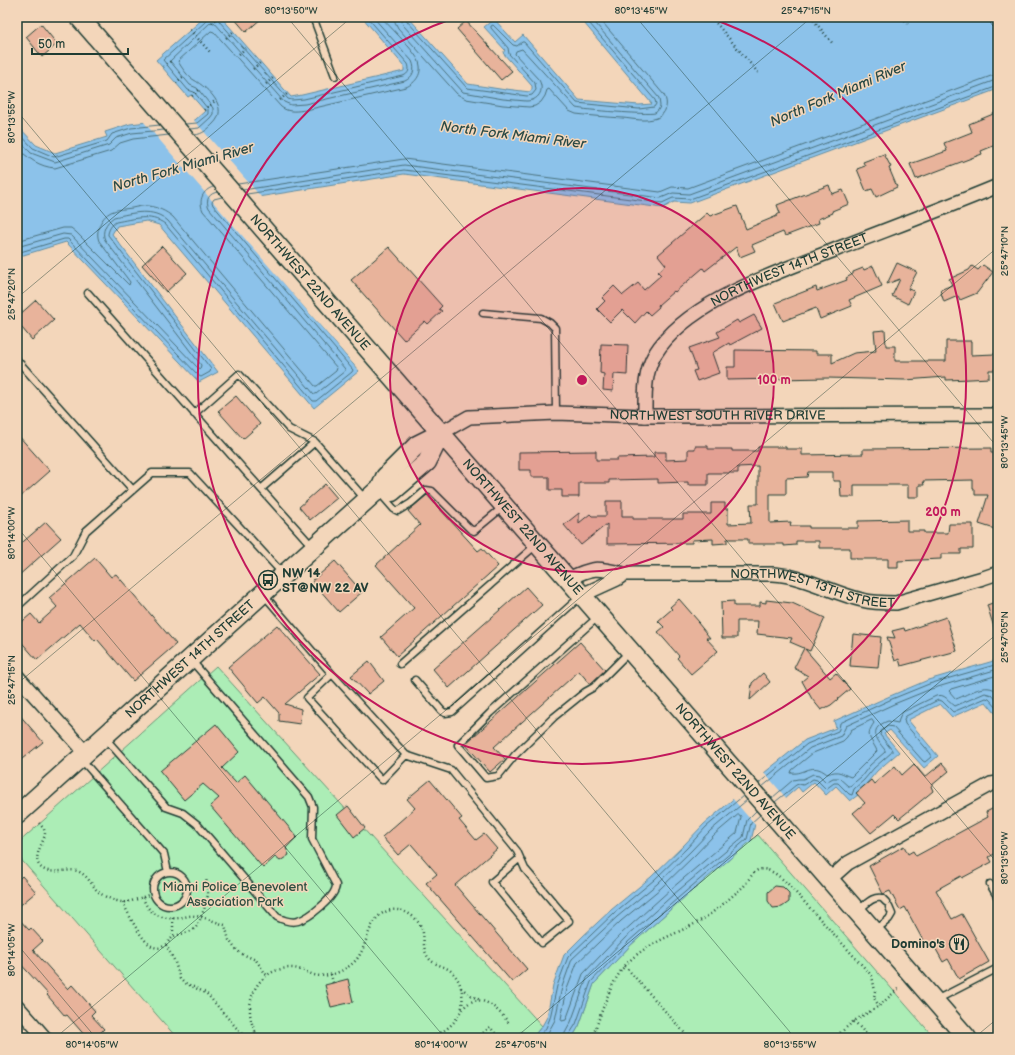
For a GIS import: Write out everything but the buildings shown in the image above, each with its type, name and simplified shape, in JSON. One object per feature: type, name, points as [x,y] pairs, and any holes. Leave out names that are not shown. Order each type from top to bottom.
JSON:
[{"type":"main road","name":"NORTHWEST 22ND AVENUE","points":[[79,17],[537,544],[741,776],[967,1038]]},
{"type":"main road","points":[[375,493],[392,492],[427,462],[441,433]]},
{"type":"main road","name":"NORTHWEST 14TH STREET","points":[[17,815],[375,493]]},
{"type":"street","name":"NORTHWEST 14TH STREET","points":[[645,416],[645,384],[647,373],[656,354],[672,333],[699,311],[728,294],[779,272],[998,186]]},
{"type":"street","name":"NORTHWEST SOUTH RIVER DRIVE","points":[[441,433],[469,417],[556,413],[645,416],[998,415]]},
{"type":"street","name":"NORTHWEST 13TH STREET","points":[[568,579],[594,568],[624,574],[784,574],[806,580],[862,600],[881,603],[896,603],[998,573]]},
{"type":"street","name":"NORTHWEST 13TH STREET","points":[[582,595],[617,579],[624,574]]},
{"type":"street","points":[[17,676],[83,756]]},
{"type":"street","points":[[830,879],[848,863],[991,784],[998,783]]},
{"type":"street","points":[[17,1006],[45,1038]]},
{"type":"lane","points":[[313,17],[335,76]]},
{"type":"lane","points":[[88,293],[314,548]]},
{"type":"lane","points":[[483,313],[540,318],[550,323],[555,328],[556,413]]},
{"type":"lane","points":[[17,360],[132,490]]},
{"type":"lane","points":[[194,414],[239,374],[289,429],[315,442],[398,511],[426,490],[432,491],[470,529],[474,531],[504,506]]},
{"type":"lane","points":[[261,489],[315,442]]},
{"type":"lane","points":[[17,607],[73,556],[86,532],[152,473],[190,473],[284,575]]},
{"type":"lane","points":[[400,664],[537,544]]},
{"type":"lane","points":[[263,593],[332,674],[406,755],[451,770],[517,851],[525,869],[569,921],[542,943],[492,882],[520,858]]},
{"type":"lane","points":[[415,680],[445,713],[452,712],[582,595]]},
{"type":"lane","points":[[600,615],[490,713],[458,745],[486,778],[498,776],[515,755],[554,717],[585,692],[594,687],[630,650]]},
{"type":"lane","points":[[104,737],[160,802],[166,807],[183,813],[197,824],[277,917],[281,920],[297,922],[306,918],[317,909],[333,894],[336,889],[336,885],[312,839],[313,807],[309,797],[190,660]]},
{"type":"lane","points":[[332,674],[307,698],[382,780],[406,755]]},
{"type":"lane","points":[[83,756],[164,854],[168,872]]},
{"type":"lane","points":[[168,872],[178,874],[185,881],[187,892],[181,902],[170,906],[160,902],[154,893],[153,887],[155,882],[162,874],[168,872]]},
{"type":"lane","points":[[990,884],[998,898]]},
{"type":"lane","points":[[857,911],[877,897],[882,898],[888,905],[892,914],[889,919],[875,931]]},
{"type":"lane","points":[[935,1001],[998,968]]},
{"type":"path","points":[[212,23],[219,17]]},
{"type":"path","points":[[711,17],[760,75]]},
{"type":"path","points":[[811,17],[833,44]]},
{"type":"path","points":[[902,17],[910,26]]},
{"type":"path","points":[[190,30],[210,52]]},
{"type":"path","points":[[226,38],[234,31]]},
{"type":"path","points":[[239,54],[247,47]]},
{"type":"path","points":[[163,68],[171,61]]},
{"type":"path","points":[[253,69],[261,62]]},
{"type":"path","points":[[176,83],[184,76]]},
{"type":"path","points":[[266,84],[274,77]]},
{"type":"path","points":[[192,96],[200,89]]},
{"type":"path","points":[[280,100],[288,93]]},
{"type":"path","points":[[204,110],[215,100]]},
{"type":"path","points":[[39,823],[45,832],[38,856],[38,862],[41,867],[50,872],[68,870],[78,871],[87,878],[98,893],[123,902],[154,893]]},
{"type":"path","points":[[592,1038],[612,987],[631,959],[648,947],[703,919],[745,885],[758,870],[763,869],[780,877],[872,976],[875,992],[874,998],[879,1006]]},
{"type":"path","points":[[123,902],[145,941],[154,947],[159,948],[166,945],[173,937],[194,929],[198,924],[208,896],[206,878]]},
{"type":"path","points":[[785,889],[789,886]]},
{"type":"path","points":[[143,897],[144,902],[152,912],[162,917],[200,917],[225,925],[229,940],[234,947],[240,953],[256,960],[267,976]]},
{"type":"path","points":[[260,1038],[255,1031],[250,1013],[250,998],[254,988],[267,976],[278,971],[291,968],[299,969],[314,975],[331,974],[343,970],[359,958],[370,928],[380,914],[387,911],[397,910],[411,915],[419,923],[422,929],[427,956],[437,965],[449,970],[458,980],[463,997],[462,1010]]},
{"type":"path","points":[[173,918],[173,937]]},
{"type":"path","points":[[166,945],[175,962],[180,979],[183,982],[206,993],[246,1038],[253,1036],[255,1031]]},
{"type":"path","points":[[625,966],[690,1038]]},
{"type":"path","points":[[331,974],[333,983]]},
{"type":"path","points":[[461,987],[472,996],[496,1007],[510,1022]]},
{"type":"path","points":[[834,1038],[854,1021],[879,1006],[899,988]]},
{"type":"path","points":[[430,1038],[441,1033],[453,1024],[462,1010],[471,1002],[481,1000]]},
{"type":"path","points":[[854,1021],[870,1038]]},
{"type":"path","points":[[477,1038],[490,1027],[499,1038]]},
{"type":"green space","name":"Miami Police Benevolent Association Park","points":[[216,666],[542,1026],[532,1038],[522,1031],[517,1035],[519,1038],[177,1038],[17,855],[17,844]]},
{"type":"green space","points":[[758,835],[932,1035],[932,1038],[572,1038],[579,1026],[594,984],[631,945]]},
{"type":"water","name":"North Fork Miami River","points":[[205,17],[221,17],[291,97],[404,71],[404,66],[362,17],[408,17],[468,84],[530,92],[532,86],[503,53],[505,50],[484,27],[494,19],[515,42],[523,35],[579,100],[639,105],[652,104],[579,17],[998,17],[998,89],[690,203],[674,202],[663,208],[404,174],[245,199],[215,202],[359,371],[314,408],[159,225],[146,221],[117,226],[112,234],[218,372],[199,382],[66,242],[17,257],[17,125],[36,145],[55,153],[107,137],[105,132],[130,124],[165,120],[195,120],[205,111],[191,95],[188,97],[156,60]]},
{"type":"water","points":[[997,660],[998,712],[995,713],[986,702],[952,717],[940,704],[908,720],[938,756],[924,768],[890,730],[884,734],[899,752],[877,771],[856,793],[858,795],[850,801],[836,786],[826,795],[814,782],[802,792],[798,787],[755,824],[751,841],[631,945],[594,984],[579,1026],[572,1038],[532,1038],[547,1017],[553,985],[564,955],[611,910],[651,877],[704,824],[764,773],[805,740],[836,728],[834,721],[928,680]]},
{"type":"pier","points":[[165,118],[192,118],[262,198],[219,203],[358,367],[357,368],[143,121]]},
{"type":"pier","points":[[763,771],[787,799],[756,826],[732,798]]},
{"type":"place","name":"NW 14 ST@NW 22 AV","points":[[268,580]]},
{"type":"place","name":"Domino's","points":[[959,944]]}]
